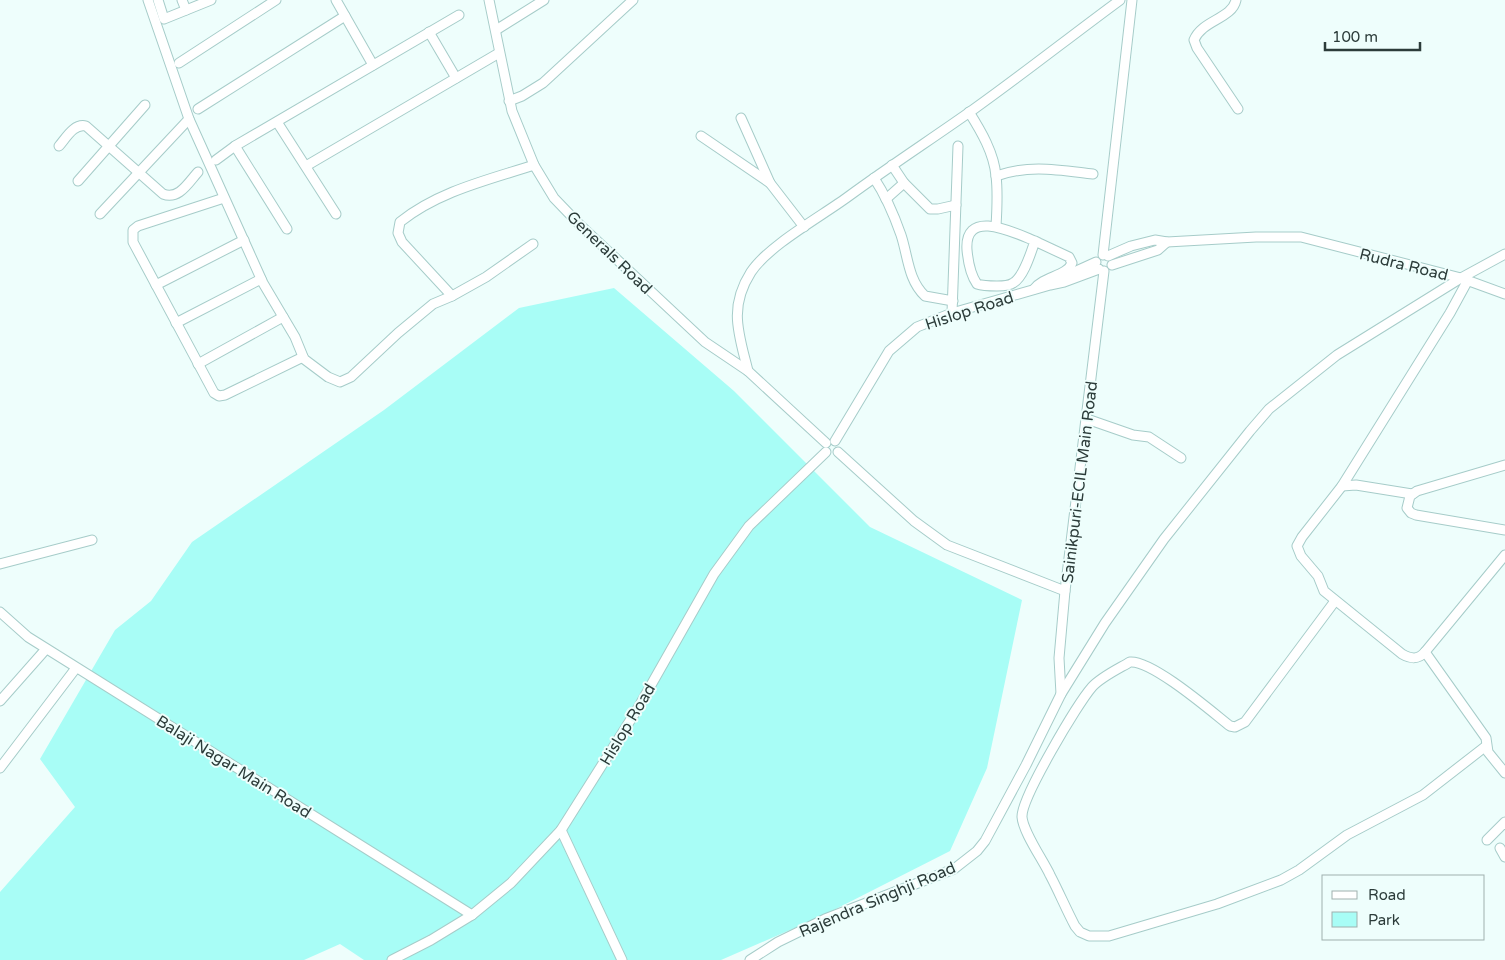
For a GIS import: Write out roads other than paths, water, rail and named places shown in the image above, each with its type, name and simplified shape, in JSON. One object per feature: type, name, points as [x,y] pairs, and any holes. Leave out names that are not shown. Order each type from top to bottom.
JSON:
[{"type":"street","points":[[148,0],[189,118],[261,279],[303,357],[334,381],[348,380],[398,332],[433,304],[486,277],[533,244]]},
{"type":"street","points":[[158,0],[164,19],[211,0]]},
{"type":"street","points":[[182,0],[186,10]]},
{"type":"street","points":[[179,63],[276,0]]},
{"type":"street","points":[[336,0],[373,65]]},
{"type":"street","name":"Generals Road","points":[[490,0],[512,111],[534,165],[554,198],[579,224],[705,342],[748,371],[829,446]]},
{"type":"street","points":[[496,30],[544,0]]},
{"type":"street","points":[[509,101],[522,96],[543,83],[633,0]]},
{"type":"street","points":[[748,371],[736,325],[736,314],[740,297],[751,272],[760,261],[892,165],[969,112],[1120,0]]},
{"type":"street","points":[[1106,255],[1132,0]]},
{"type":"street","points":[[1236,0],[1233,8],[1201,29],[1194,40],[1197,48],[1238,109]]},
{"type":"street","points":[[216,160],[236,146],[459,15]]},
{"type":"street","points":[[198,109],[345,16]]},
{"type":"street","points":[[429,32],[456,78]]},
{"type":"street","points":[[306,166],[499,53]]},
{"type":"street","points":[[78,180],[145,105]]},
{"type":"street","points":[[969,112],[987,143],[996,176],[996,226]]},
{"type":"street","points":[[100,214],[189,118]]},
{"type":"street","points":[[741,118],[770,183],[804,228]]},
{"type":"street","points":[[277,122],[336,214]]},
{"type":"street","points":[[59,146],[74,128],[82,125],[86,126],[163,194],[170,196],[179,193],[198,172]]},
{"type":"street","points":[[702,136],[770,183]]},
{"type":"street","points":[[236,146],[287,229]]},
{"type":"street","points":[[952,314],[958,146]]},
{"type":"street","points":[[452,296],[402,242],[398,233],[400,222],[425,205],[453,191],[534,165]]},
{"type":"street","points":[[892,165],[904,182],[930,208],[938,209],[956,206]]},
{"type":"street","points":[[996,176],[1020,169],[1036,168],[1093,174]]},
{"type":"street","points":[[874,178],[886,199],[901,236],[915,284],[925,296],[953,301]]},
{"type":"street","points":[[886,199],[904,182]]},
{"type":"street","points":[[224,198],[138,226],[132,230],[133,242],[214,393],[219,396],[226,395],[303,357]]},
{"type":"street","points":[[1033,290],[1041,281],[1068,269],[1072,263],[1068,257],[1035,241],[996,226],[975,228],[968,236],[967,250],[970,270],[974,280],[980,285],[1013,284],[1025,267],[1035,241]]},
{"type":"street","name":"Rudra Road","points":[[1167,242],[1256,237],[1301,237],[1464,279],[1505,294]]},
{"type":"street","points":[[156,285],[244,240]]},
{"type":"street","points":[[1154,240],[1167,242],[1158,250],[1112,265],[1109,269],[1100,268],[1098,257],[1154,240]]},
{"type":"street","name":"Rajendra Singhji Road","points":[[750,960],[778,942],[824,919],[954,869],[977,851],[985,841],[1023,772],[1061,694],[1105,623],[1164,539],[1270,409],[1337,355],[1505,254]]},
{"type":"street","points":[[1106,255],[1112,260],[1112,265]]},
{"type":"street","name":"Hislop Road","points":[[392,960],[431,940],[472,915],[511,883],[560,830],[638,708],[714,574],[749,526],[829,446],[889,351],[917,326],[1033,290],[1069,281],[1100,268]]},
{"type":"street","name":"Sainikpuri-ECIL Main Road","points":[[1061,694],[1059,658],[1087,419],[1100,268]]},
{"type":"street","points":[[176,323],[261,279]]},
{"type":"street","points":[[1464,279],[1450,313],[1342,486],[1298,542],[1297,546],[1300,556],[1318,576],[1324,591],[1402,654],[1413,658],[1421,656],[1425,652],[1505,555]]},
{"type":"street","points":[[198,364],[283,317]]},
{"type":"street","points":[[1087,419],[1133,435],[1149,437],[1181,458]]},
{"type":"street","points":[[829,446],[832,456],[838,452],[914,521],[947,545],[1066,591]]},
{"type":"street","points":[[1342,486],[1356,486],[1412,494],[1430,486],[1505,465]]},
{"type":"street","points":[[1412,494],[1407,504],[1407,508],[1411,513],[1505,530]]},
{"type":"street","points":[[0,564],[92,540]]},
{"type":"street","points":[[1335,601],[1245,722],[1236,727],[1230,726],[1173,682],[1144,665],[1135,662],[1130,662],[1102,679],[1091,689],[1031,788],[1022,816],[1024,827],[1051,876],[1075,926],[1080,932],[1089,936],[1108,936],[1217,904],[1281,880],[1299,870],[1346,835],[1423,794],[1486,746]]},
{"type":"street","name":"Balaji Nagar Main Road","points":[[0,612],[28,638],[472,915]]},
{"type":"street","points":[[0,701],[46,649]]},
{"type":"street","points":[[1425,652],[1486,738],[1486,746],[1491,757],[1505,773]]},
{"type":"street","points":[[0,768],[76,668]]},
{"type":"street","points":[[1487,840],[1505,822]]},
{"type":"street","points":[[560,830],[622,960]]},
{"type":"street","points":[[1500,848],[1505,857]]}]
